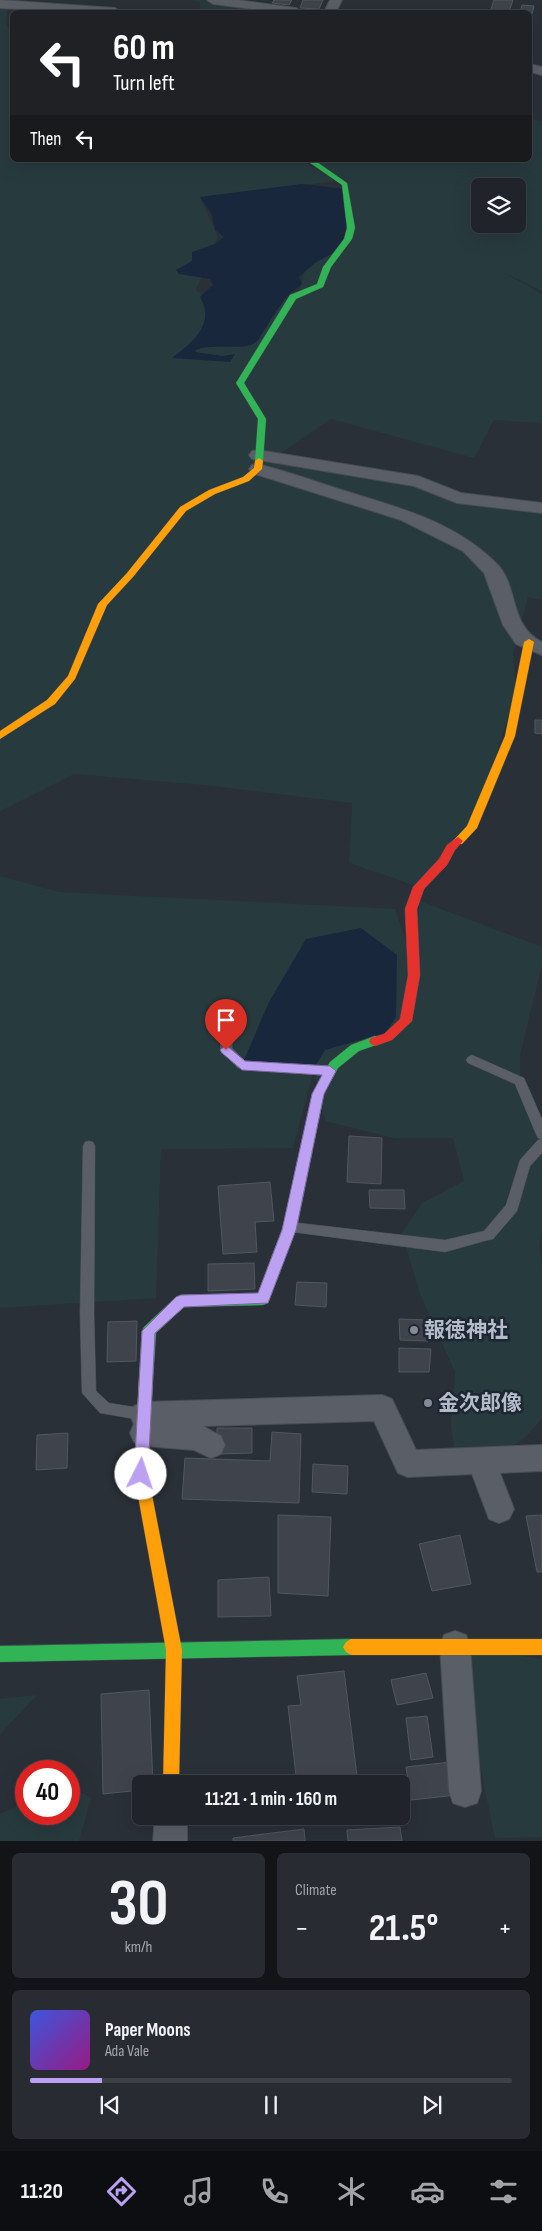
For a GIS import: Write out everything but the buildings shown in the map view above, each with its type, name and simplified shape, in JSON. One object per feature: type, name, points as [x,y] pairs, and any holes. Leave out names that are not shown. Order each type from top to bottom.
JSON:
[{"type":"street","points":[[213,0],[282,10]]},
{"type":"street","points":[[0,4],[86,10]]},
{"type":"street","points":[[0,736],[51,702],[72,677],[103,604],[130,575],[165,529],[183,509],[212,492],[246,479],[258,462],[262,419],[240,383],[293,297],[320,285],[327,267],[348,239],[351,228],[346,184],[315,162]]},
{"type":"street","points":[[258,462],[418,481],[456,498],[542,508]]},
{"type":"street","points":[[171,1775],[174,1650],[141,1474],[149,1331],[181,1301],[263,1299],[290,1226],[318,1094],[334,1065],[355,1048],[388,1037],[406,1021],[414,975],[411,909],[419,887],[443,862],[451,848],[472,828],[510,736],[536,646],[523,640],[513,625],[493,571],[469,547],[407,516],[258,462]]},
{"type":"street","points":[[144,1424],[382,1408],[408,1464],[542,1458]]},
{"type":"street","points":[[144,1424],[198,1438],[211,1445]]},
{"type":"street","points":[[481,1460],[499,1509]]},
{"type":"street","points":[[455,1646],[465,1791]]},
{"type":"street","points":[[0,1654],[283,1647],[542,1647]]},
{"type":"street","points":[[170,1841],[171,1825]]},
{"type":"lane","points":[[228,1029],[226,1050],[242,1066],[330,1071]]},
{"type":"lane","points":[[472,1060],[520,1081],[542,1134]]},
{"type":"lane","points":[[290,1226],[445,1246],[488,1236],[512,1207],[524,1164],[542,1144]]},
{"type":"lane","points":[[89,1146],[87,1314],[89,1393],[105,1409],[144,1424]]},
{"type":"green space","points":[[0,0],[13,5],[7,11],[6,25],[10,30],[10,162],[304,162],[337,181],[200,197],[218,237],[196,290],[212,302],[299,292],[306,267],[348,182],[316,162],[532,162],[532,119],[542,122],[542,291],[505,273],[542,294],[542,423],[494,420],[474,458],[331,419],[275,457],[418,481],[467,499],[542,504],[542,600],[528,597],[513,654],[516,693],[472,828],[419,887],[349,863],[352,803],[214,786],[74,774],[0,811]]},
{"type":"green space","points":[[193,0],[280,10],[200,10],[200,2]]},
{"type":"green space","points":[[0,876],[59,892],[395,909],[413,962],[420,901],[542,947],[542,965],[520,1055],[520,1081],[542,1119],[542,1230],[539,1247],[542,1266],[542,1418],[525,1437],[513,1445],[499,1449],[476,1450],[454,1447],[451,1426],[455,1372],[420,1294],[402,1233],[422,1203],[464,1181],[453,1138],[394,1138],[325,1121],[314,1069],[293,1148],[161,1149],[156,1298],[0,1308]]},
{"type":"green space","points":[[455,1646],[542,1659],[542,1837],[495,1838]]},
{"type":"green space","points":[[37,1695],[3,1731],[0,1735],[0,1699]]},
{"type":"green space","points":[[80,1792],[91,1798],[79,1841],[0,1841],[0,1814],[15,1807],[15,1825],[80,1825]]},
{"type":"water","points":[[302,184],[346,189],[349,232],[333,253],[315,263],[299,277],[302,284],[296,288],[277,310],[256,342],[244,346],[203,348],[195,352],[222,356],[235,354],[230,362],[172,358],[200,332],[205,316],[200,297],[213,285],[210,279],[179,274],[176,270],[192,261],[192,252],[215,244],[224,237],[215,230],[212,215],[200,197]]},
{"type":"water","points":[[361,928],[397,955],[396,1017],[385,1033],[325,1050],[314,1068],[244,1060],[269,1002],[306,939]]},
{"type":"traffic: fast","points":[[259,461],[262,419],[240,383],[293,297],[320,285],[327,267],[348,239],[351,228],[345,184],[312,162]]},
{"type":"traffic: fast","points":[[146,1378],[149,1331],[181,1301],[263,1299],[290,1227],[318,1094],[334,1065],[355,1048],[375,1041]]},
{"type":"traffic: fast","points":[[0,1654],[351,1647]]},
{"type":"traffic: slow","points":[[0,736],[51,702],[72,677],[103,604],[130,575],[183,509],[212,492],[246,479],[258,469],[259,461]]},
{"type":"traffic: slow","points":[[458,841],[472,828],[510,736],[529,642]]},
{"type":"traffic: slow","points":[[146,1378],[141,1474],[174,1650],[171,1775]]},
{"type":"traffic: slow","points":[[351,1647],[542,1647]]},
{"type":"traffic: jam","points":[[375,1041],[388,1037],[406,1021],[414,975],[411,909],[419,887],[443,862],[451,848],[458,841]]},
{"type":"place","name":"報徳神社","points":[[414,1330]]},
{"type":"place","name":"金次郎像","points":[[428,1403]]},
{"type":"route","points":[[141,1474],[149,1331],[181,1301],[263,1299],[289,1230],[318,1094],[330,1071],[242,1066],[226,1050]]}]
